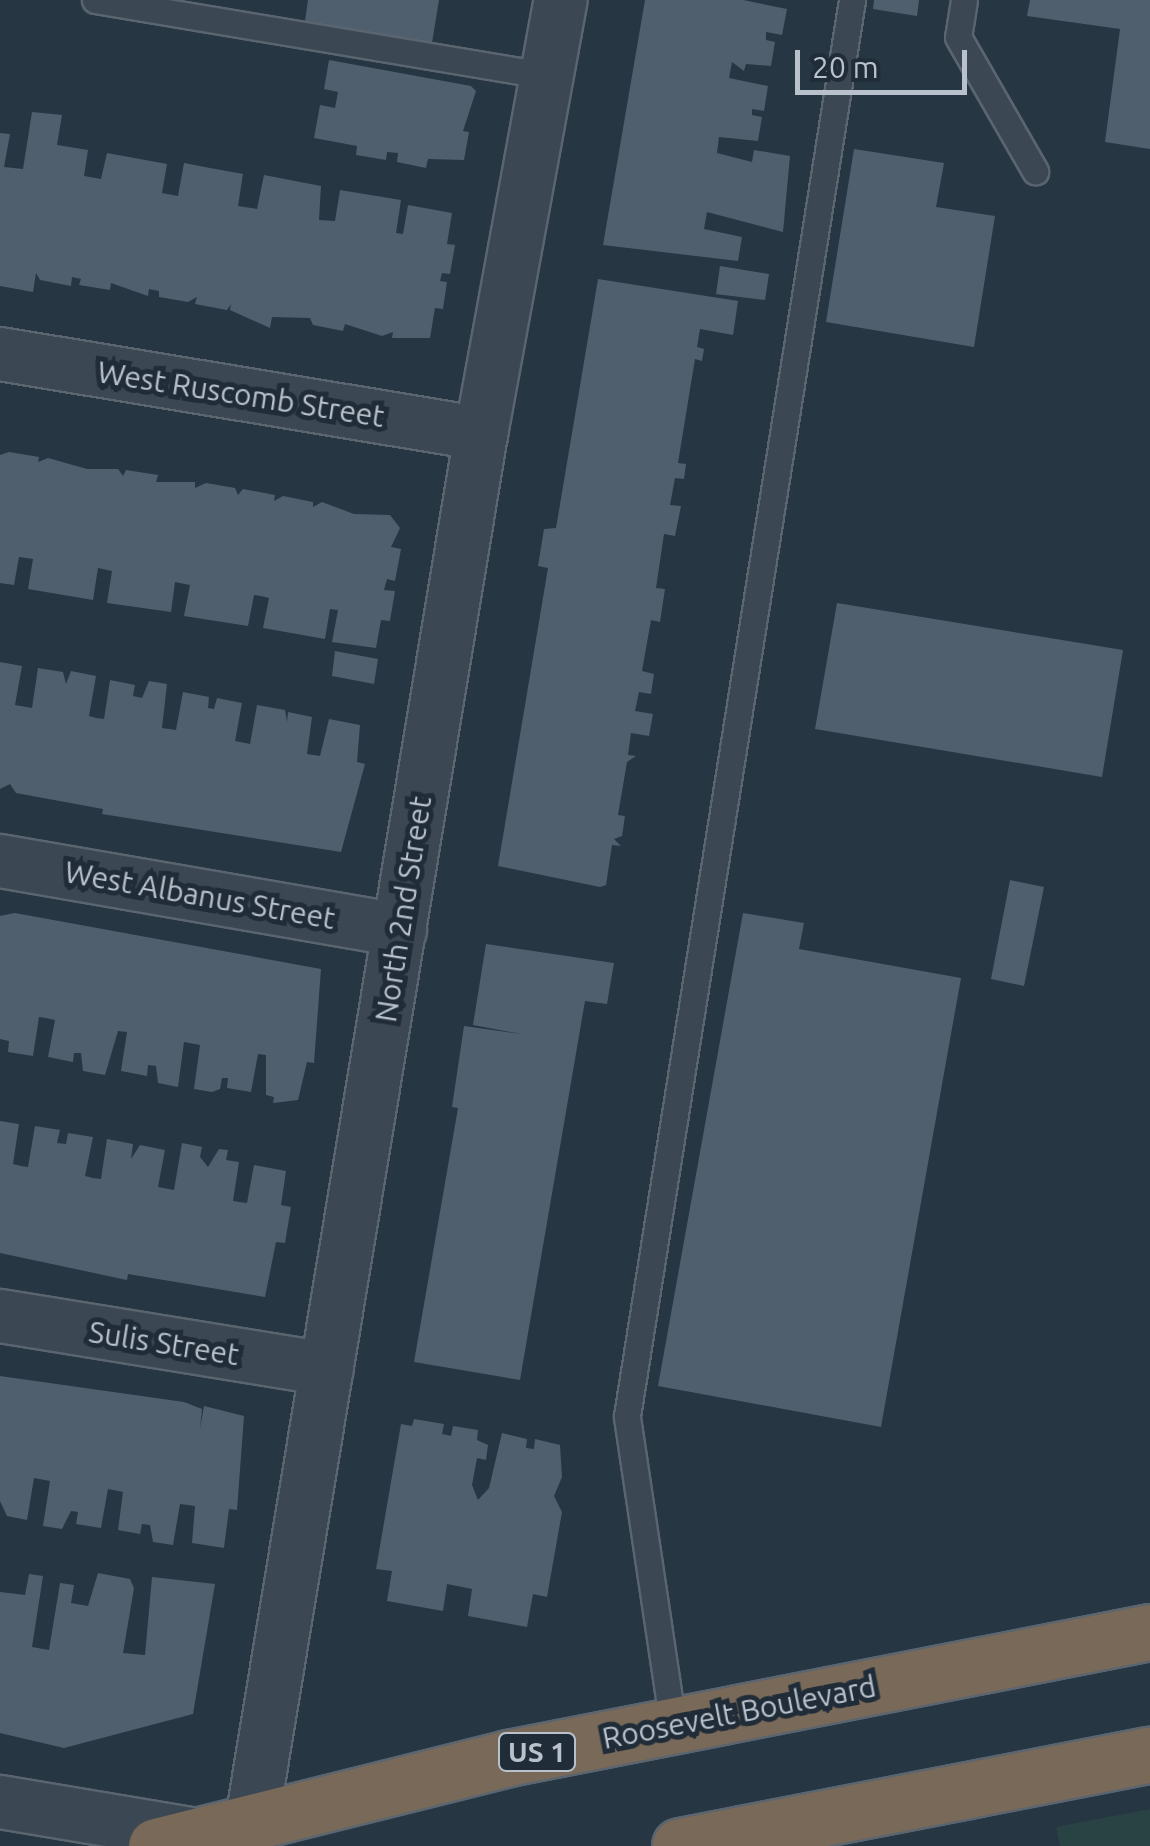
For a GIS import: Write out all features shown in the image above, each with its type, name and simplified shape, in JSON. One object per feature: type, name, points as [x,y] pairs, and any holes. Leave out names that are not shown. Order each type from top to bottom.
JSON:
[{"type":"highway","name":"Roosevelt Boulevard","points":[[177,1840],[672,1725],[1150,1632]]},
{"type":"highway","points":[[680,1846],[1150,1755]]},
{"type":"street","name":"North 2nd Street","points":[[252,1820],[481,434],[562,0]]},
{"type":"street","name":"West Ruscomb Street","points":[[0,354],[481,434]]},
{"type":"street","name":"West Albanus Street","points":[[0,861],[400,930]]},
{"type":"street","name":"Sulis Street","points":[[0,1316],[327,1369]]},
{"type":"street","points":[[0,1802],[177,1840]]},
{"type":"lane","points":[[95,0],[547,76]]},
{"type":"lane","points":[[672,1725],[627,1416],[852,0]]},
{"type":"lane","points":[[964,0],[958,37],[1035,171]]},
{"type":"green space","points":[[1150,1809],[1150,1846],[1060,1846],[1056,1827]]},
{"type":"building","points":[[308,0],[439,0],[432,43],[305,21]]},
{"type":"building","points":[[645,0],[743,0],[787,9],[782,35],[766,32],[766,40],[775,42],[771,66],[746,64],[744,71],[732,62],[729,78],[768,86],[764,111],[752,109],[752,115],[762,117],[758,141],[719,137],[717,153],[752,162],[754,150],[790,156],[783,232],[707,212],[704,229],[742,237],[738,261],[603,245]]},
{"type":"building","points":[[874,0],[919,0],[917,16],[873,9]]},
{"type":"building","points":[[1030,0],[1150,0],[1150,149],[1105,142],[1120,29],[1027,16]]},
{"type":"building","points":[[329,60],[471,86],[476,91],[463,131],[469,132],[464,160],[428,159],[426,168],[397,162],[398,153],[387,152],[386,160],[356,155],[357,146],[314,138],[320,105],[335,108],[338,92],[324,89]]},
{"type":"building","points":[[32,112],[62,115],[57,145],[88,150],[84,176],[101,179],[107,153],[167,164],[162,193],[178,196],[184,163],[243,174],[238,206],[257,209],[264,175],[321,186],[319,220],[335,221],[340,190],[401,200],[396,233],[403,234],[408,205],[452,213],[447,244],[455,245],[450,274],[442,273],[440,281],[447,282],[443,309],[435,308],[430,338],[392,338],[393,332],[382,336],[345,324],[343,331],[313,325],[310,318],[272,317],[270,328],[230,310],[231,304],[227,310],[195,304],[197,297],[188,302],[159,297],[159,291],[149,289],[148,296],[111,283],[110,290],[79,285],[81,279],[72,277],[71,286],[40,280],[36,273],[33,292],[0,286],[0,133],[10,134],[4,167],[23,169]]},
{"type":"building","points":[[854,149],[944,163],[936,207],[995,216],[974,347],[826,322]]},
{"type":"building","points":[[720,266],[769,274],[765,300],[716,294]]},
{"type":"building","points":[[598,279],[738,301],[733,335],[700,329],[697,347],[704,349],[702,361],[695,359],[678,463],[686,464],[684,479],[675,478],[670,505],[681,506],[675,536],[664,534],[656,588],[665,589],[660,622],[651,620],[642,671],[654,674],[651,694],[639,692],[635,711],[653,714],[649,736],[631,733],[628,755],[636,756],[627,762],[618,815],[625,816],[622,836],[614,839],[621,846],[612,845],[606,885],[600,887],[498,866],[548,568],[538,566],[544,529],[556,528]]},
{"type":"building","points":[[9,452],[39,457],[38,462],[48,458],[87,469],[118,469],[123,476],[126,470],[158,475],[156,482],[195,482],[195,488],[206,483],[235,488],[238,495],[243,489],[275,495],[274,501],[283,496],[313,502],[313,507],[322,502],[354,514],[390,515],[400,528],[391,547],[401,549],[395,581],[387,579],[384,590],[395,591],[390,621],[381,620],[376,648],[332,642],[338,610],[330,609],[325,639],[263,628],[269,598],[261,596],[254,595],[248,626],[184,616],[190,585],[175,582],[171,612],[107,603],[112,571],[98,568],[93,600],[28,589],[33,559],[19,557],[14,585],[0,583],[0,455]]},
{"type":"building","points":[[837,603],[1123,650],[1102,777],[815,729]]},
{"type":"building","points":[[335,651],[378,659],[374,684],[332,676]]},
{"type":"building","points":[[0,662],[22,666],[15,705],[32,708],[38,668],[63,672],[66,684],[71,671],[96,676],[89,716],[96,718],[104,719],[110,680],[135,685],[133,696],[142,698],[149,681],[167,684],[162,728],[176,730],[183,692],[209,697],[208,708],[214,709],[217,698],[242,703],[235,741],[250,744],[257,705],[285,710],[287,722],[288,712],[312,717],[307,754],[320,756],[329,719],[360,725],[357,762],[365,764],[341,852],[102,814],[103,809],[16,793],[10,784],[0,789]]},
{"type":"building","points":[[1010,880],[1044,887],[1024,986],[991,979]]},
{"type":"building","points":[[15,913],[321,969],[314,1063],[307,1062],[298,1100],[273,1103],[274,1097],[266,1095],[266,1055],[258,1054],[251,1092],[227,1088],[228,1078],[222,1078],[220,1089],[212,1092],[194,1089],[200,1045],[184,1042],[178,1087],[158,1083],[156,1066],[148,1065],[147,1076],[121,1071],[127,1032],[118,1031],[105,1075],[83,1071],[81,1053],[74,1053],[73,1062],[48,1057],[55,1020],[46,1018],[39,1017],[33,1056],[8,1052],[9,1041],[0,1039],[0,916]]},
{"type":"building","points":[[743,913],[804,923],[799,949],[961,978],[881,1427],[658,1386]]},
{"type":"building","points":[[486,944],[614,963],[607,1004],[585,1001],[520,1380],[414,1362],[458,1108],[452,1107],[464,1026],[521,1034],[473,1025]]},
{"type":"building","points":[[0,1121],[19,1124],[13,1164],[21,1166],[28,1167],[35,1126],[60,1130],[57,1143],[66,1144],[68,1133],[93,1137],[85,1176],[93,1178],[101,1179],[107,1139],[133,1144],[131,1159],[140,1145],[165,1150],[158,1187],[174,1190],[182,1143],[202,1147],[200,1157],[208,1167],[219,1149],[228,1150],[226,1160],[239,1162],[233,1201],[247,1203],[254,1165],[286,1171],[281,1205],[291,1207],[285,1243],[276,1242],[265,1297],[128,1274],[127,1280],[0,1253]]},
{"type":"building","points":[[0,1376],[184,1402],[202,1409],[200,1429],[204,1406],[244,1416],[237,1510],[229,1509],[224,1548],[192,1543],[195,1506],[180,1504],[173,1545],[153,1542],[150,1525],[142,1524],[140,1534],[118,1530],[123,1492],[108,1489],[101,1528],[76,1524],[78,1512],[71,1511],[62,1529],[43,1526],[50,1481],[34,1478],[27,1520],[7,1516],[0,1501]]},
{"type":"building","points":[[414,1419],[444,1424],[442,1434],[451,1436],[453,1426],[478,1430],[477,1440],[488,1445],[486,1460],[477,1458],[472,1485],[478,1500],[489,1488],[502,1433],[527,1439],[526,1448],[534,1449],[535,1439],[560,1445],[562,1477],[554,1496],[562,1512],[547,1597],[533,1594],[527,1627],[468,1616],[472,1589],[447,1584],[443,1611],[387,1601],[392,1571],[376,1569],[401,1424],[412,1426]]},
{"type":"building","points":[[98,1573],[130,1579],[134,1588],[123,1653],[145,1655],[152,1577],[215,1584],[193,1714],[64,1748],[0,1733],[0,1592],[25,1595],[29,1574],[43,1576],[32,1647],[49,1650],[60,1583],[74,1585],[71,1603],[88,1606]]}]
